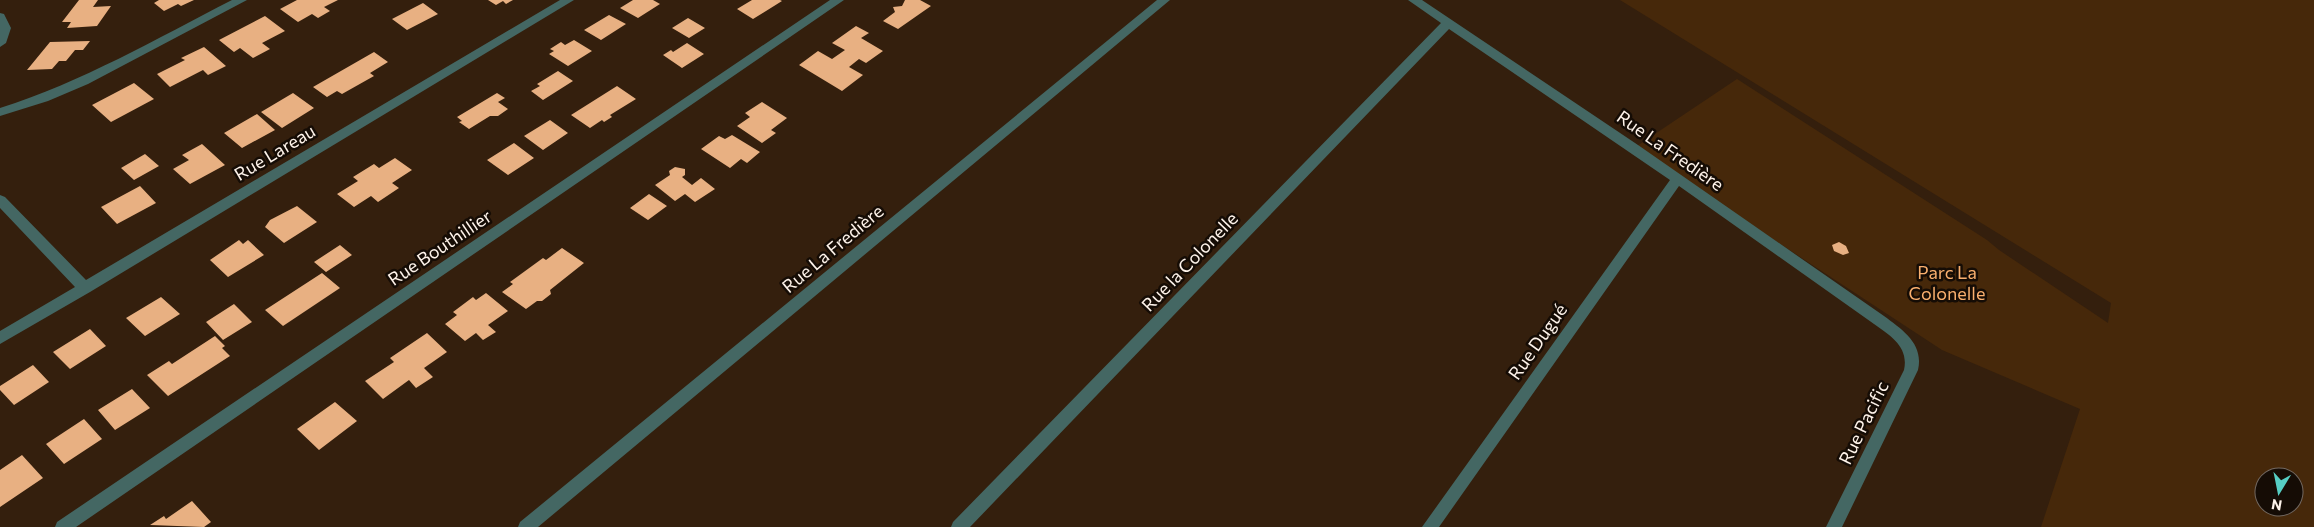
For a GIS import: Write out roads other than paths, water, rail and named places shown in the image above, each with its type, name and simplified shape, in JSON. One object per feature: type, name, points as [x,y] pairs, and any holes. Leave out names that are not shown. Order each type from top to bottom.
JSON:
[{"type":"street","points":[[0,112],[44,98],[84,81],[241,0]]},
{"type":"street","name":"Rue Lareau","points":[[0,338],[568,0]]},
{"type":"street","name":"Rue Bouthillier","points":[[63,527],[838,0]]},
{"type":"street","name":"Rue La Fredière","points":[[526,527],[1164,0]]},
{"type":"street","name":"Rue La Fredière","points":[[1414,0],[1677,179],[1901,338]]},
{"type":"street","points":[[0,17],[5,28],[0,43]]},
{"type":"street","name":"Rue la Colonelle","points":[[959,527],[1448,23]]},
{"type":"street","name":"Rue Dugué","points":[[1430,527],[1677,179]]},
{"type":"street","points":[[0,200],[84,288]]},
{"type":"street","name":"Rue Pacific","points":[[1834,527],[1914,363],[1911,350],[1901,338]]},
{"type":"park label","name":"Parc La Colonelle","points":[[1947,283]]}]
